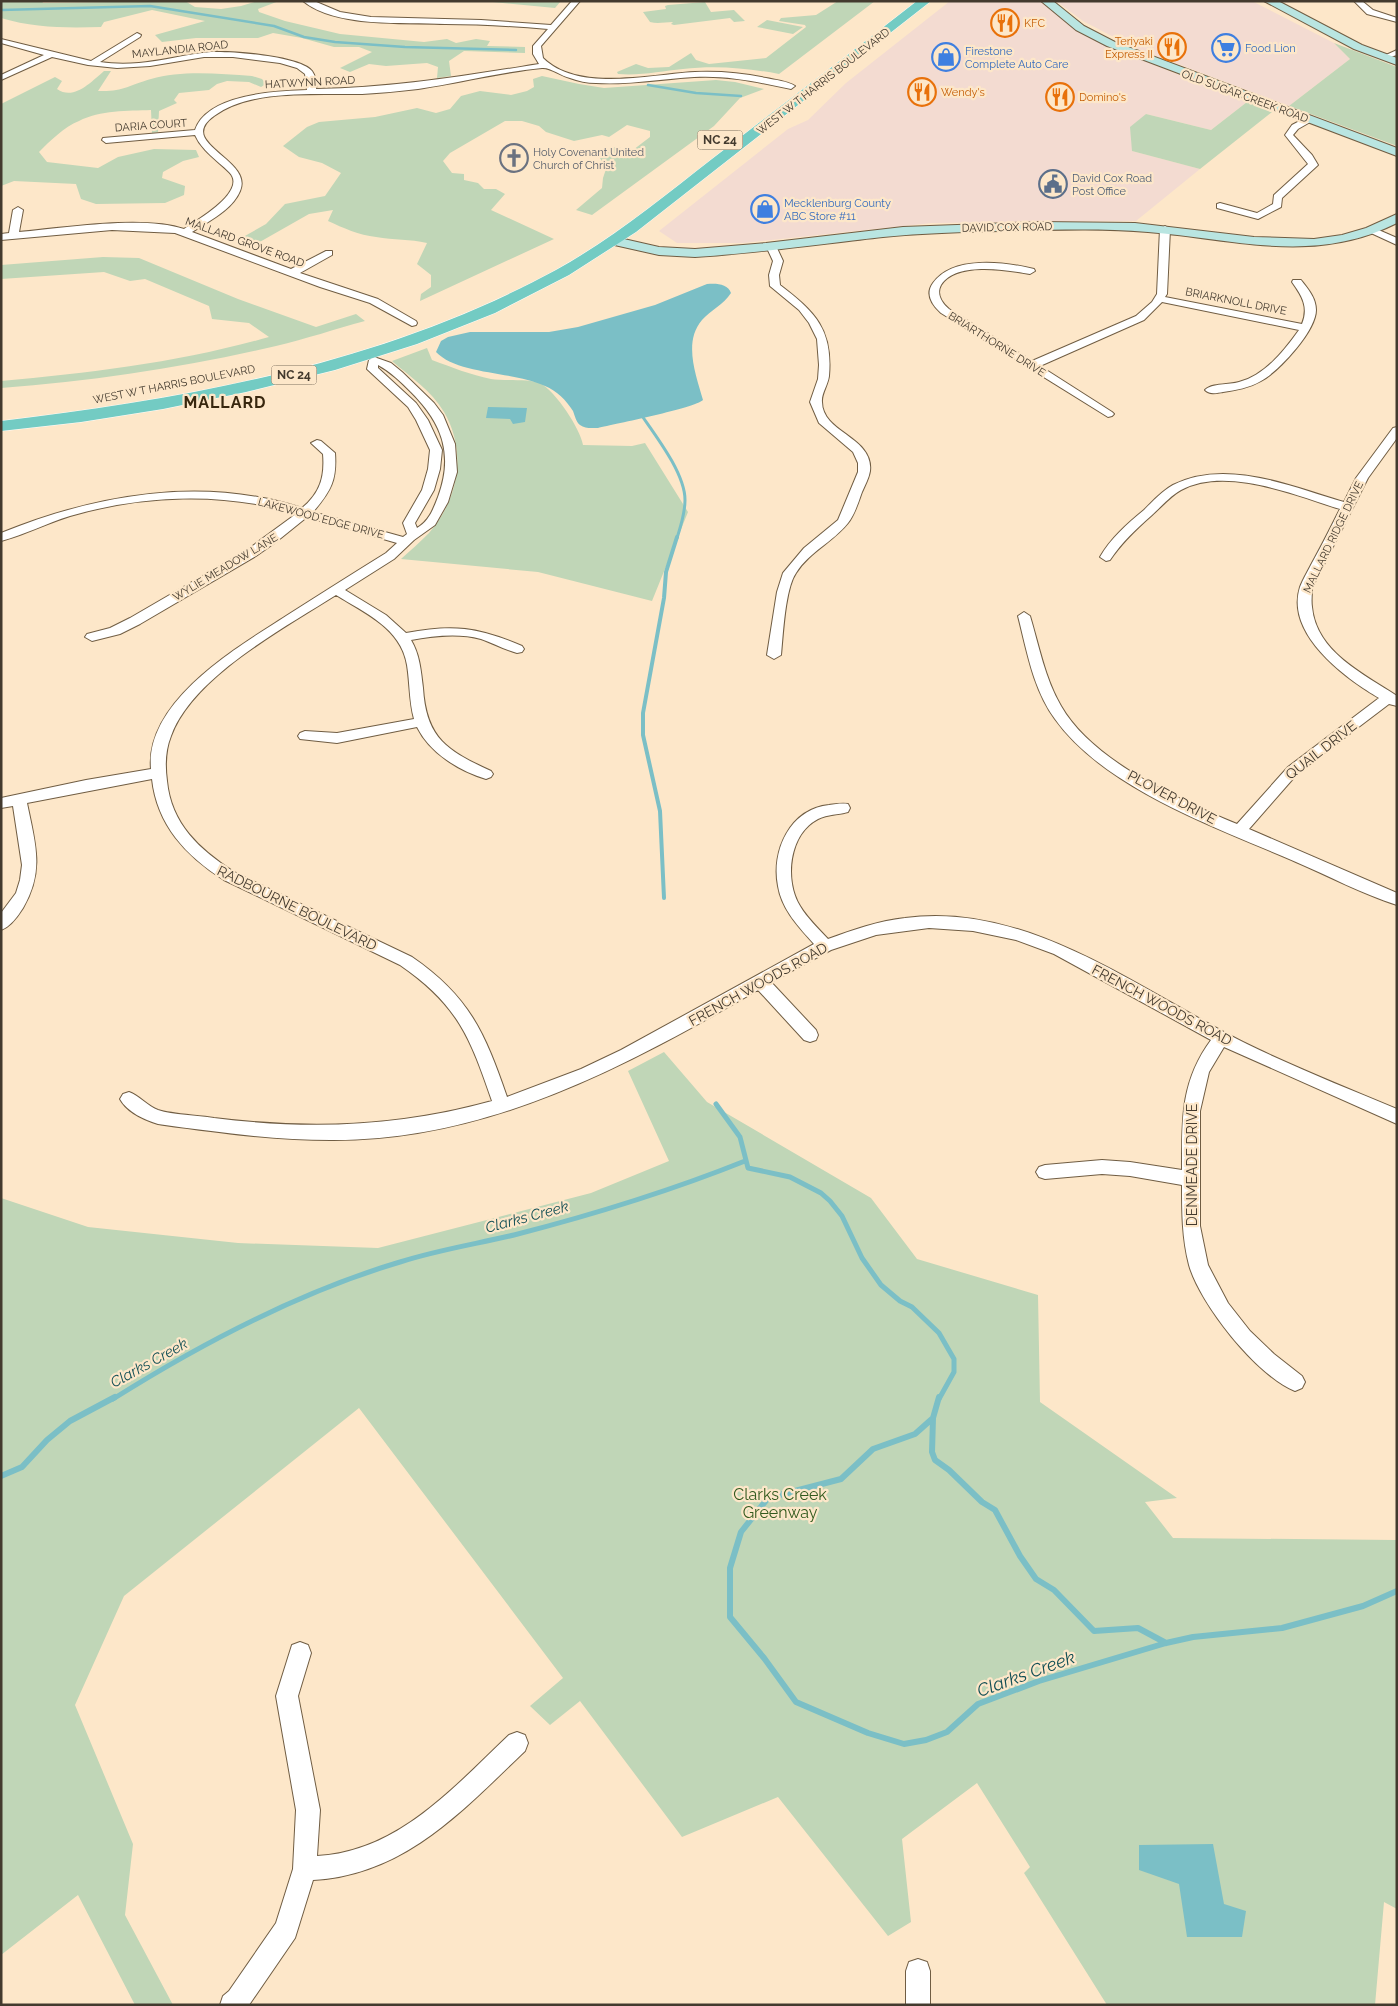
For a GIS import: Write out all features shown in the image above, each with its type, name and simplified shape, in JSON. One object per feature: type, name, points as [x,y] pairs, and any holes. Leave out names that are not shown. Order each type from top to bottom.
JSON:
[{"type":"main road","name":"WEST W T HARRIS BOULEVARD","points":[[1,426],[101,414],[215,394],[371,357],[450,325],[545,282],[615,241],[925,1]]},
{"type":"main road","name":"OLD SUGAR CREEK ROAD","points":[[1046,1],[1080,28],[1111,44],[1397,152]]},
{"type":"main road","points":[[1269,1],[1358,47],[1395,57]]},
{"type":"main road","name":"WEST W T HARRIS BOULEVARD","points":[[776,98],[795,83]]},
{"type":"main road","points":[[615,241],[610,236],[612,231],[669,186],[693,162]]},
{"type":"main road","name":"DAVID COX ROAD","points":[[615,241],[645,249],[677,252],[714,252],[884,233],[962,227],[1109,226],[1165,229],[1282,243],[1322,242],[1374,231],[1397,218]]},
{"type":"main road","points":[[450,325],[550,273],[593,247],[598,242],[598,238],[594,235]]},
{"type":"main road","points":[[506,284],[532,270]]},
{"type":"main road","name":"WEST W T HARRIS BOULEVARD","points":[[1,411],[86,401],[231,375],[316,354],[412,323],[465,302]]},
{"type":"street","points":[[307,1],[331,11],[363,18],[505,24],[550,29]]},
{"type":"street","points":[[576,1],[550,29],[538,44],[536,51],[545,65],[571,76],[599,81],[632,81],[715,74],[795,83]]},
{"type":"street","points":[[1358,1],[1361,6],[1372,13],[1397,20]]},
{"type":"street","points":[[94,63],[137,35]]},
{"type":"street","name":"MAYLANDIA ROAD","points":[[1,41],[94,63],[133,66],[211,55],[255,56],[296,65],[308,71],[313,82],[311,92]]},
{"type":"street","points":[[1,78],[52,54]]},
{"type":"street","name":"HATWYNN ROAD","points":[[199,132],[208,117],[236,103],[271,94],[400,88],[545,65]]},
{"type":"street","points":[[1220,206],[1258,216],[1278,205],[1277,197],[1313,165],[1311,159],[1294,144],[1289,135],[1296,127],[1309,119]]},
{"type":"street","points":[[186,232],[228,202],[239,185],[236,173],[205,145],[199,132]]},
{"type":"street","name":"DARIA COURT","points":[[106,140],[199,132]]},
{"type":"street","points":[[13,236],[18,210]]},
{"type":"street","name":"MALLARD GROVE ROAD","points":[[1,237],[141,226],[186,232],[292,273],[374,301],[412,323]]},
{"type":"street","points":[[1032,366],[1140,318],[1160,299],[1165,229]]},
{"type":"street","points":[[1374,231],[1397,242]]},
{"type":"street","points":[[770,246],[778,261],[774,275],[775,286],[809,315],[822,338],[823,379],[816,402],[823,421],[850,442],[858,451],[864,463],[864,472],[849,512],[843,522],[808,550],[789,573],[783,592],[774,655]]},
{"type":"street","points":[[292,273],[329,253]]},
{"type":"street","name":"BRIARTHORNE DRIVE","points":[[1030,271],[996,266],[965,269],[943,278],[936,286],[934,296],[945,311],[1108,414]]},
{"type":"street","points":[[1211,390],[1245,384],[1263,376],[1306,328],[1311,315],[1311,306],[1307,296],[1296,282]]},
{"type":"street","name":"BRIARKNOLL DRIVE","points":[[1160,299],[1306,328]]},
{"type":"street","points":[[371,357],[372,369],[412,405],[422,420],[436,450],[434,469],[428,490],[409,523],[410,538]]},
{"type":"street","name":"RADBOURNE BOULEVARD","points":[[371,357],[387,364],[427,401],[449,436],[452,462],[446,493],[430,525],[410,538],[390,556],[224,662],[199,685],[176,712],[166,728],[158,754],[157,773],[162,802],[175,829],[189,846],[209,864],[229,876],[406,961],[428,976],[447,993],[474,1031],[502,1106]]},
{"type":"street","name":"MALLARD RIDGE DRIVE","points":[[1393,700],[1356,676],[1327,651],[1311,629],[1305,612],[1304,599],[1306,588],[1368,468],[1397,430]]},
{"type":"street","name":"WYLIE MEADOW LANE","points":[[92,637],[115,631],[200,584],[266,544],[305,513],[320,495],[331,467],[329,453],[317,443]]},
{"type":"street","points":[[1106,557],[1119,536],[1176,488],[1199,480],[1218,477],[1239,478],[1347,507]]},
{"type":"street","name":"LAKEWOOD EDGE DRIVE","points":[[1,537],[43,520],[81,509],[160,497],[213,496],[251,499],[275,504],[410,538]]},
{"type":"street","points":[[336,590],[387,622],[403,638],[413,661],[420,722],[424,730],[442,750],[486,774]]},
{"type":"street","name":"PLOVER DRIVE","points":[[1024,616],[1049,697],[1059,714],[1072,730],[1112,764],[1138,781],[1238,831],[1397,899]]},
{"type":"street","points":[[403,638],[439,631],[462,631],[489,636],[517,649]]},
{"type":"street","name":"QUAIL DRIVE","points":[[1238,831],[1293,770],[1393,700]]},
{"type":"street","points":[[305,736],[337,738],[420,722]]},
{"type":"street","points":[[1,803],[157,773]]},
{"type":"street","points":[[1,924],[19,904],[29,881],[30,867],[19,799]]},
{"type":"street","points":[[826,946],[801,920],[791,903],[785,886],[783,862],[787,847],[802,824],[821,810],[843,808]]},
{"type":"street","name":"FRENCH WOODS ROAD","points":[[129,1099],[150,1114],[158,1117],[290,1132],[354,1132],[404,1127],[453,1118],[547,1092],[627,1056],[826,946],[858,934],[908,923],[957,923],[1006,931],[1060,950],[1222,1038],[1267,1060],[1397,1117]]},
{"type":"street","points":[[761,982],[810,1035]]},
{"type":"street","name":"DENMEADE DRIVE","points":[[1222,1038],[1209,1054],[1198,1073],[1193,1092],[1191,1111],[1192,1239],[1205,1281],[1221,1309],[1242,1337],[1295,1382]]},
{"type":"street","points":[[1045,1172],[1102,1167],[1130,1169],[1191,1179]]},
{"type":"street","points":[[232,2005],[238,2000],[286,1929],[305,1869],[308,1810],[287,1696],[300,1653]]},
{"type":"street","points":[[305,1869],[351,1864],[394,1848],[431,1821],[517,1743]]},
{"type":"street","points":[[918,1970],[918,2005]]},
{"type":"shaded area","points":[[950,1],[1042,1],[1069,22],[1067,23],[1109,47],[1247,102],[1211,130],[1146,114],[1132,151],[1200,169],[1136,221],[932,223],[744,243],[677,243],[659,231],[788,129],[808,120],[846,83]]},
{"type":"shaded area","points":[[1056,1],[1252,1],[1334,43],[1350,59],[1289,106],[1133,47],[1083,21]]},
{"type":"green space","points":[[1,1],[42,1],[43,3],[185,1],[195,7],[221,9],[258,1],[279,1],[258,9],[259,12],[285,21],[340,34],[424,42],[447,39],[456,43],[476,39],[490,41],[487,46],[525,47],[525,53],[464,51],[449,61],[451,76],[437,78],[438,67],[427,63],[386,66],[369,64],[350,72],[340,68],[372,52],[359,47],[334,47],[302,38],[273,33],[258,38],[196,38],[162,42],[155,35],[205,21],[152,10],[104,22],[101,27],[38,26],[1,18]]},
{"type":"green space","points":[[483,1],[561,1],[555,8]]},
{"type":"green space","points":[[838,1],[875,1],[779,74],[719,67],[634,74],[618,74],[617,72],[636,64],[648,68],[669,67],[691,53],[696,60],[709,64],[766,58],[806,27],[805,25],[779,21],[781,18],[816,15]]},
{"type":"green space","points":[[705,2],[711,12],[734,10],[745,21],[734,22],[730,18],[674,25],[671,24],[673,22],[650,22],[643,12],[666,9],[665,6],[668,5]]},
{"type":"green space","points":[[767,20],[803,27],[793,34],[757,27]]},
{"type":"green space","points":[[1334,43],[1397,67],[1397,146],[1289,106],[1350,59]]},
{"type":"green space","points":[[104,71],[111,71],[98,91],[120,89],[143,81],[175,74],[252,76],[262,79],[266,84],[261,87],[249,82],[227,81],[217,84],[209,90],[179,93],[174,100],[177,103],[159,111],[158,132],[152,133],[151,110],[114,112],[87,117],[68,127],[39,152],[47,162],[98,168],[118,157],[154,149],[196,150],[199,157],[183,161],[163,172],[162,178],[185,186],[184,195],[165,203],[96,204],[81,199],[76,184],[14,181],[1,186],[1,104],[55,77],[62,81],[57,89],[70,93],[82,89]]},
{"type":"green space","points":[[542,76],[604,88],[716,80],[735,82],[764,89],[740,98],[714,126],[592,215],[576,210],[602,188],[606,169],[599,156],[615,147],[633,150],[650,137],[650,131],[627,125],[609,137],[602,135],[574,141],[546,132],[539,126],[522,121],[505,121],[450,153],[443,161],[452,173],[464,174],[464,180],[478,183],[484,189],[496,189],[505,194],[491,210],[554,239],[420,301],[421,294],[431,287],[431,275],[417,264],[427,243],[370,236],[351,231],[328,221],[333,210],[309,214],[251,247],[236,241],[266,224],[285,204],[325,196],[341,173],[322,163],[299,157],[283,146],[307,127],[319,122],[375,117],[417,108],[436,113],[450,109],[461,96],[480,91],[511,95],[527,91],[534,87],[533,79]]},
{"type":"green space","points":[[1247,102],[1272,112],[1200,169],[1132,151],[1130,127],[1146,114],[1211,130]]},
{"type":"green space","points":[[103,257],[139,258],[238,299],[316,327],[356,314],[365,321],[242,354],[174,367],[105,377],[1,388],[1,381],[170,360],[269,337],[249,323],[212,319],[209,306],[145,279],[130,281],[104,272],[1,279],[1,265]]},
{"type":"green space","points":[[427,348],[432,360],[469,373],[491,379],[540,383],[560,402],[577,429],[583,445],[632,446],[645,443],[688,512],[652,601],[538,572],[401,559],[429,533],[439,520],[453,490],[456,474],[456,443],[444,412],[427,391],[392,361]]},
{"type":"green space","name":"Clarks Creek Greenway","points":[[664,1052],[707,1102],[871,1198],[917,1259],[1038,1295],[1040,1402],[1177,1498],[1145,1502],[1173,1538],[1397,1540],[1397,1909],[1384,1902],[1375,2005],[1107,2005],[1024,1873],[1030,1867],[977,1783],[902,1839],[911,1922],[888,1936],[778,1797],[682,1837],[580,1701],[550,1725],[530,1706],[563,1678],[359,1408],[124,1596],[75,1705],[133,1844],[125,1915],[173,2005],[135,2005],[78,1895],[1,1955],[1,1198],[88,1227],[238,1243],[378,1248],[591,1193],[669,1161],[628,1071]]},
{"type":"water","points":[[707,284],[722,285],[730,290],[731,293],[702,320],[693,338],[693,359],[703,400],[671,411],[598,428],[584,427],[580,425],[573,411],[564,400],[549,388],[532,381],[458,365],[436,352],[441,341],[448,337],[470,332],[549,332],[578,327],[655,305]]},
{"type":"water","points":[[488,407],[527,408],[525,422],[513,424],[510,419],[486,418]]},
{"type":"water","points":[[1213,1844],[1224,1904],[1246,1911],[1242,1937],[1187,1937],[1179,1884],[1139,1870],[1139,1845]]},
{"type":"waterway","points":[[1,10],[150,6],[274,26],[304,37],[335,42],[405,47],[516,50]]},
{"type":"waterway","points":[[648,85],[696,93],[741,96]]},
{"type":"waterway","points":[[640,413],[675,466],[684,489],[684,510],[677,538]]},
{"type":"waterway","points":[[664,898],[660,811],[643,735],[643,713],[664,598],[666,572],[677,537]]},
{"type":"waterway","name":"Clarks Creek","points":[[716,1104],[740,1137],[748,1168],[790,1177],[821,1193],[842,1216],[862,1258],[881,1285],[900,1301],[912,1307],[939,1333],[954,1359],[954,1372],[939,1399]]},
{"type":"waterway","name":"Clarks Creek","points":[[113,1399],[216,1339],[288,1304],[362,1274],[414,1258],[514,1235],[602,1211],[745,1161]]},
{"type":"waterway","name":"Clarks Creek","points":[[1,1476],[22,1467],[47,1440],[70,1421],[115,1397]]},
{"type":"waterway","name":"Clarks Creek","points":[[933,1418],[939,1397]]},
{"type":"waterway","name":"Clarks Creek","points":[[933,1418],[932,1452],[935,1460],[949,1470],[982,1502],[995,1510],[1020,1556],[1036,1579],[1054,1590],[1094,1631],[1138,1628],[1166,1643]]},
{"type":"waterway","name":"Clarks Creek","points":[[933,1418],[915,1434],[873,1449],[841,1479],[768,1498],[741,1532],[730,1568],[730,1617],[764,1658],[796,1702],[868,1733],[904,1744],[926,1740],[947,1732],[978,1704],[1039,1681],[1166,1643]]},
{"type":"waterway","name":"Clarks Creek","points":[[1166,1643],[1193,1637],[1282,1628],[1363,1606],[1397,1591]]},
{"type":"place","name":"KFC","points":[[1005,23]]},
{"type":"place","name":"Teriyaki Express II","points":[[1172,47]]},
{"type":"place","name":"Food Lion","points":[[1226,48]]},
{"type":"place","name":"Firestone Complete Auto Care","points":[[946,57]]},
{"type":"place","name":"Wendy's","points":[[922,92]]},
{"type":"place","name":"Domino's","points":[[1060,97]]},
{"type":"place","name":"Holy Covenant United Church of Christ","points":[[514,158]]},
{"type":"place","name":"David Cox Road Post Office","points":[[1053,184]]},
{"type":"place","name":"Mecklenburg County ABC Store #11","points":[[765,209]]},
{"type":"district","name":"MALLARD","points":[[225,402]]}]
